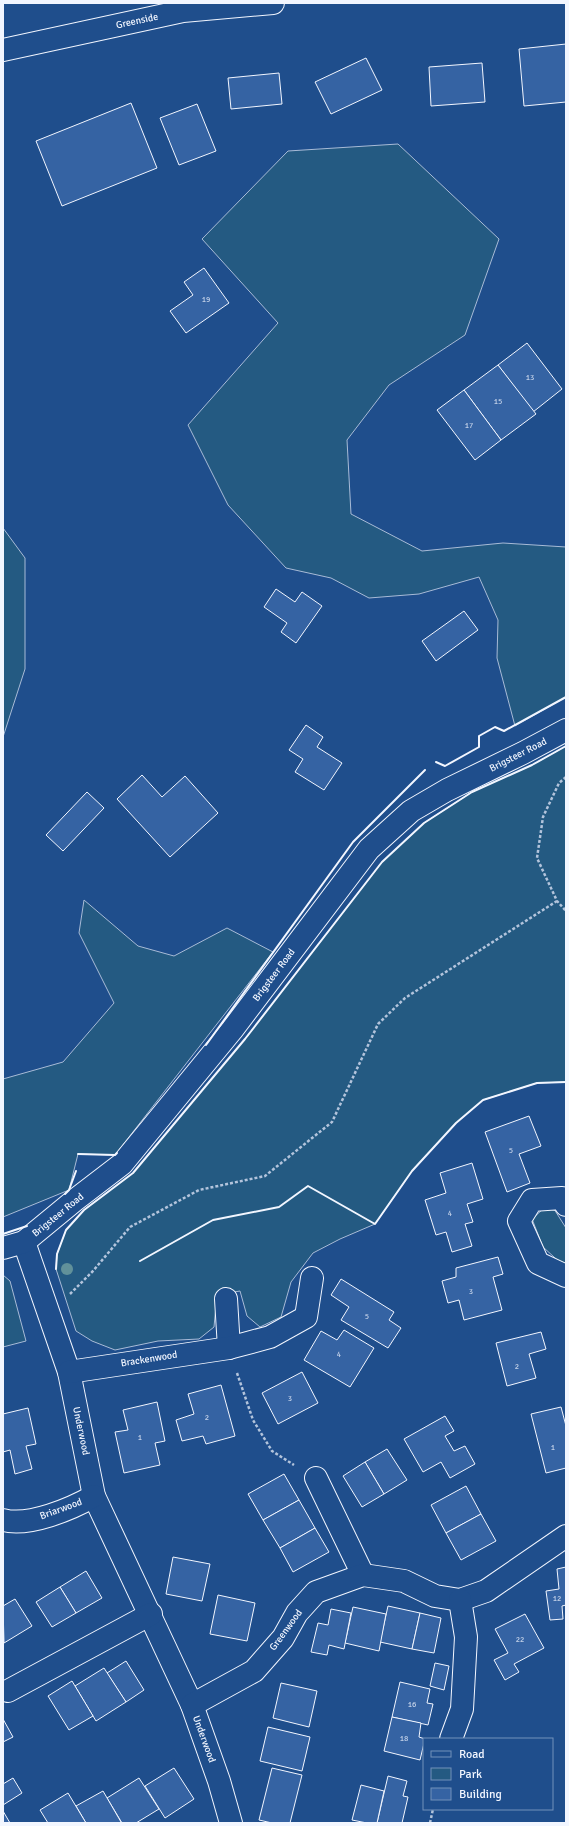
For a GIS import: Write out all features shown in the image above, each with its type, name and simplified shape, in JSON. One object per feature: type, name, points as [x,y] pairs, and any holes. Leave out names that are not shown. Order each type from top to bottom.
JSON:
[{"type":"street","name":"Greenside","points":[[3,50],[183,11],[273,3]]},
{"type":"street","name":"Brigsteer Road","points":[[3,1248],[24,1242],[122,1164],[232,1030],[369,849],[411,811],[447,790],[566,730]]},
{"type":"street","points":[[566,1205],[562,1198],[532,1200],[519,1221],[538,1263],[566,1276]]},
{"type":"street","name":"Underwood","points":[[24,1242],[69,1372],[94,1496],[151,1614],[192,1705],[219,1781],[231,1823]]},
{"type":"street","name":"Brackenwood","points":[[69,1372],[229,1348],[270,1337],[306,1317],[312,1278]]},
{"type":"street","points":[[226,1299],[229,1348]]},
{"type":"street","points":[[316,1478],[363,1575]]},
{"type":"street","name":"Briarwood","points":[[3,1520],[13,1523],[49,1515],[94,1496]]},
{"type":"street","name":"Greenwood","points":[[192,1705],[254,1671],[283,1638],[297,1613],[316,1592],[363,1575],[404,1581],[435,1596],[460,1600],[486,1591],[566,1536]]},
{"type":"street","points":[[451,1738],[462,1710],[466,1637],[460,1600]]},
{"type":"street","points":[[8,1691],[151,1614]]},
{"type":"path","points":[[566,776],[559,783],[543,817],[537,858],[557,901],[566,911]]},
{"type":"path","points":[[50,1315],[93,1271],[130,1227],[200,1190],[265,1176],[332,1122],[378,1024],[405,998],[557,901]]},
{"type":"path","points":[[229,1348],[253,1420],[272,1451],[316,1478]]},
{"type":"path","points":[[430,1823],[433,1810]]},
{"type":"green space","points":[[398,144],[499,239],[465,335],[389,385],[347,440],[351,514],[422,551],[503,543],[566,547],[566,697],[515,726],[497,658],[498,620],[479,577],[419,594],[369,598],[331,578],[286,568],[228,505],[188,425],[278,323],[202,239],[288,151]]},
{"type":"green space","points":[[3,528],[25,558],[25,669],[3,737]]},
{"type":"green space","points":[[566,746],[566,1082],[537,1083],[483,1100],[456,1123],[412,1171],[375,1224],[340,1239],[313,1253],[291,1282],[281,1317],[260,1327],[247,1316],[240,1291],[217,1295],[214,1327],[199,1339],[158,1341],[115,1350],[92,1341],[76,1331],[56,1269],[57,1254],[66,1230],[84,1210],[133,1173],[245,1039],[382,862],[424,823],[472,792],[532,765]]},
{"type":"green space","points":[[84,900],[138,946],[174,956],[227,928],[273,952],[115,1155],[78,1154],[69,1190],[3,1217],[3,1079],[63,1062],[114,1003],[79,933]]},
{"type":"green space","points":[[543,1209],[554,1209],[566,1228],[566,1268],[543,1247],[532,1219]]},
{"type":"green space","points":[[3,1275],[10,1281],[26,1341],[3,1347]]},
{"type":"building","points":[[566,44],[566,102],[524,106],[519,49]]},
{"type":"building","points":[[366,58],[382,90],[331,114],[315,82]]},
{"type":"building","points":[[482,63],[485,102],[431,106],[429,67]]},
{"type":"building","points":[[279,73],[282,104],[231,109],[228,78]]},
{"type":"building","points":[[131,103],[157,168],[62,206],[36,141]]},
{"type":"building","points":[[197,104],[216,151],[179,165],[160,118]]},
{"type":"building","points":[[204,268],[229,303],[186,333],[170,311],[193,295],[184,282]]},
{"type":"building","points":[[527,343],[562,389],[533,412],[498,365]]},
{"type":"building","points":[[498,365],[536,414],[501,440],[464,390]]},
{"type":"building","points":[[464,390],[501,440],[475,460],[437,410]]},
{"type":"building","points":[[276,589],[295,602],[302,592],[322,606],[296,643],[281,632],[287,623],[264,607]]},
{"type":"building","points":[[464,611],[478,630],[436,661],[422,641]]},
{"type":"building","points":[[306,725],[323,737],[317,747],[342,763],[324,790],[295,772],[303,759],[289,750]]},
{"type":"building","points":[[142,775],[162,797],[185,776],[218,813],[170,857],[117,799]]},
{"type":"building","points":[[87,792],[104,808],[63,851],[46,835]]},
{"type":"building","points":[[529,1116],[541,1146],[519,1154],[530,1183],[507,1192],[485,1132]]},
{"type":"building","points":[[472,1163],[483,1199],[467,1204],[473,1222],[465,1224],[472,1246],[452,1252],[446,1232],[436,1235],[425,1200],[446,1193],[440,1173]]},
{"type":"building","points":[[498,1257],[503,1274],[493,1277],[502,1310],[464,1320],[459,1300],[448,1303],[442,1281],[456,1277],[456,1268]]},
{"type":"building","points":[[341,1279],[394,1312],[389,1320],[401,1328],[388,1348],[341,1320],[349,1307],[331,1295]]},
{"type":"building","points":[[344,1330],[374,1348],[350,1387],[304,1360],[321,1331],[337,1340]]},
{"type":"building","points":[[541,1332],[546,1349],[529,1354],[536,1378],[507,1386],[496,1343]]},
{"type":"building","points":[[302,1372],[318,1403],[278,1424],[262,1393]]},
{"type":"building","points":[[221,1385],[235,1436],[206,1444],[203,1436],[182,1441],[176,1420],[194,1414],[188,1394]]},
{"type":"building","points":[[157,1402],[165,1441],[155,1443],[160,1465],[124,1473],[115,1432],[128,1430],[123,1410]]},
{"type":"building","points":[[561,1407],[566,1426],[566,1468],[546,1473],[531,1414]]},
{"type":"building","points":[[28,1408],[36,1444],[26,1446],[32,1469],[15,1474],[10,1450],[3,1452],[3,1414]]},
{"type":"building","points":[[445,1416],[454,1431],[445,1436],[454,1451],[465,1446],[475,1464],[450,1478],[441,1462],[423,1472],[404,1439]]},
{"type":"building","points":[[387,1449],[407,1480],[384,1494],[365,1462]]},
{"type":"building","points":[[365,1462],[384,1494],[362,1507],[343,1476]]},
{"type":"building","points":[[284,1474],[299,1500],[263,1520],[248,1494]]},
{"type":"building","points":[[466,1486],[481,1514],[446,1533],[431,1505]]},
{"type":"building","points":[[299,1500],[315,1528],[280,1548],[263,1520]]},
{"type":"building","points":[[481,1514],[496,1541],[461,1560],[446,1533]]},
{"type":"building","points":[[315,1528],[329,1552],[293,1572],[280,1548]]},
{"type":"building","points":[[173,1557],[210,1564],[202,1601],[166,1594]]},
{"type":"building","points":[[566,1567],[566,1605],[562,1606],[563,1619],[550,1620],[546,1591],[559,1589],[557,1569]]},
{"type":"building","points":[[86,1571],[102,1598],[76,1613],[60,1587]]},
{"type":"building","points":[[60,1587],[76,1613],[52,1627],[36,1602]]},
{"type":"building","points":[[218,1595],[255,1603],[247,1641],[210,1634]]},
{"type":"building","points":[[15,1599],[32,1626],[4,1643],[3,1606]]},
{"type":"building","points":[[388,1606],[420,1613],[412,1649],[380,1642]]},
{"type":"building","points":[[353,1607],[386,1614],[379,1651],[345,1643]]},
{"type":"building","points":[[331,1609],[351,1613],[344,1649],[329,1645],[327,1655],[311,1652],[318,1623],[328,1625]]},
{"type":"building","points":[[420,1613],[441,1618],[434,1653],[412,1649]]},
{"type":"building","points":[[525,1614],[544,1648],[514,1664],[519,1672],[505,1680],[494,1660],[508,1653],[495,1629]]},
{"type":"building","points":[[126,1661],[144,1690],[126,1702],[107,1673]]},
{"type":"building","points":[[435,1663],[449,1666],[444,1690],[430,1686]]},
{"type":"building","points":[[104,1668],[126,1702],[96,1721],[75,1686]]},
{"type":"building","points":[[72,1681],[93,1716],[69,1730],[48,1696]]},
{"type":"building","points":[[400,1682],[430,1689],[427,1703],[433,1704],[428,1725],[392,1717]]},
{"type":"building","points":[[281,1683],[317,1691],[309,1727],[273,1718]]},
{"type":"building","points":[[392,1717],[421,1723],[419,1737],[423,1738],[423,1747],[420,1760],[384,1751]]},
{"type":"building","points":[[3,1719],[13,1737],[3,1742]]},
{"type":"building","points":[[268,1727],[310,1737],[302,1771],[260,1761]]},
{"type":"building","points":[[174,1768],[194,1799],[165,1818],[145,1786]]},
{"type":"building","points":[[272,1768],[302,1775],[290,1823],[272,1823],[259,1820]]},
{"type":"building","points":[[388,1776],[407,1781],[403,1796],[408,1797],[402,1823],[377,1823]]},
{"type":"building","points":[[13,1778],[22,1793],[3,1805],[3,1784]]},
{"type":"building","points":[[139,1778],[159,1809],[136,1823],[122,1823],[107,1798]]},
{"type":"building","points":[[361,1785],[384,1791],[377,1823],[352,1820]]},
{"type":"building","points":[[103,1791],[121,1822],[86,1823],[76,1806]]},
{"type":"building","points":[[68,1793],[86,1823],[48,1823],[40,1810]]},
{"type":"building","points":[[3,1811],[10,1823],[3,1823]]},
{"type":"wall","points":[[436,762],[445,766],[479,747],[479,736],[495,727],[504,731],[566,697]]},
{"type":"wall","points":[[56,1269],[57,1254],[66,1230],[84,1210],[133,1173],[245,1039],[382,862],[424,823],[472,792],[532,765],[566,746]]},
{"type":"wall","points":[[206,1045],[353,842],[425,770]]},
{"type":"wall","points":[[140,1261],[213,1220],[279,1207],[308,1186],[375,1224],[412,1171],[456,1123],[483,1100],[537,1083],[566,1082]]},
{"type":"wall","points":[[78,1154],[115,1155],[117,1153]]},
{"type":"wall","points":[[65,1194],[69,1190],[76,1171]]},
{"type":"wall","points":[[3,1234],[27,1226]]}]
